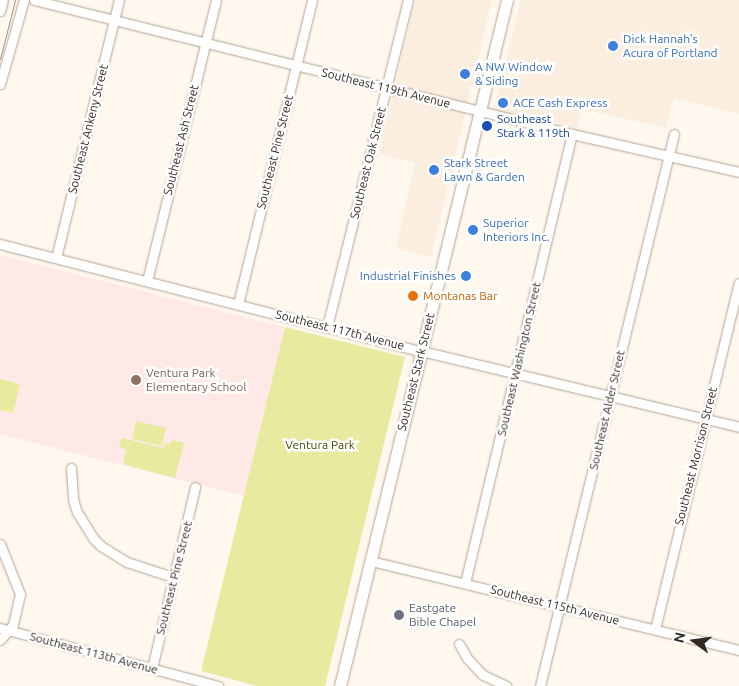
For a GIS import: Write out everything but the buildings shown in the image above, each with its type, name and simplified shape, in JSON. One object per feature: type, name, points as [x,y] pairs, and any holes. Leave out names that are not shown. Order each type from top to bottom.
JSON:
[{"type":"main road","name":"Southeast Stark Street","points":[[340,686],[506,0]]},
{"type":"street","points":[[0,11],[3,0]]},
{"type":"street","points":[[0,84],[24,0]]},
{"type":"street","name":"Southeast 119th Avenue","points":[[34,0],[479,112],[739,172]]},
{"type":"street","name":"Southeast Ankeny Street","points":[[56,258],[119,0]]},
{"type":"street","name":"Southeast Ash Street","points":[[147,281],[216,0]]},
{"type":"street","name":"Southeast Pine Street","points":[[238,304],[312,0]]},
{"type":"street","name":"Southeast Oak Street","points":[[327,327],[408,0]]},
{"type":"street","name":"Southeast Washington Street","points":[[465,583],[572,134]]},
{"type":"street","name":"Southeast Alder Street","points":[[540,686],[674,134]]},
{"type":"street","name":"Southeast 117th Avenue","points":[[0,244],[421,351],[739,427]]},
{"type":"street","name":"Southeast Morrison Street","points":[[655,629],[739,283]]},
{"type":"street","points":[[71,468],[71,491],[77,512],[85,526],[101,546],[127,562],[173,577]]},
{"type":"street","name":"Southeast Pine Street","points":[[152,668],[196,487]]},
{"type":"street","points":[[0,544],[20,594],[13,625],[4,629],[0,640]]},
{"type":"street","name":"Southeast 115th Avenue","points":[[370,561],[739,650]]},
{"type":"street","name":"Southeast 113th Avenue","points":[[4,629],[152,668],[184,682],[218,686]]},
{"type":"street","points":[[459,644],[467,658],[483,675],[507,686]]},
{"type":"shaded area","points":[[415,0],[492,0],[431,257],[396,248],[415,163],[379,154]]},
{"type":"shaded area","points":[[521,0],[739,0],[739,114],[674,98],[666,128],[582,109],[577,128],[494,109]]},
{"type":"shaded area","name":"Ventura Park Elementary School","points":[[0,255],[285,327],[244,496],[0,434]]},
{"type":"green space","name":"Ventura Park","points":[[285,327],[405,357],[325,686],[257,686],[201,671]]},
{"type":"green space","points":[[0,379],[20,384],[13,413],[0,410]]},
{"type":"green space","points":[[136,421],[166,428],[162,446],[132,439]]},
{"type":"green space","points":[[122,438],[163,448],[165,443],[170,444],[172,440],[184,443],[175,478],[123,464],[126,450],[119,447]]},
{"type":"tram line","points":[[0,59],[15,0]]},
{"type":"place","name":"Dick Hannah's Acura of Portland","points":[[613,46]]},
{"type":"place","name":"A NW Window & Siding","points":[[465,74]]},
{"type":"place","name":"ACE Cash Express","points":[[503,103]]},
{"type":"place","name":"Southeast Stark & 119th","points":[[487,126]]},
{"type":"place","name":"Stark Street Lawn & Garden","points":[[434,170]]},
{"type":"place","name":"Superior Interiors Inc.","points":[[473,230]]},
{"type":"place","name":"Industrial Finishes","points":[[466,276]]},
{"type":"place","name":"Montanas Bar","points":[[413,296]]},
{"type":"place","name":"Ventura Park Elementary School","points":[[136,380]]},
{"type":"place","name":"Eastgate Bible Chapel","points":[[399,615]]}]
